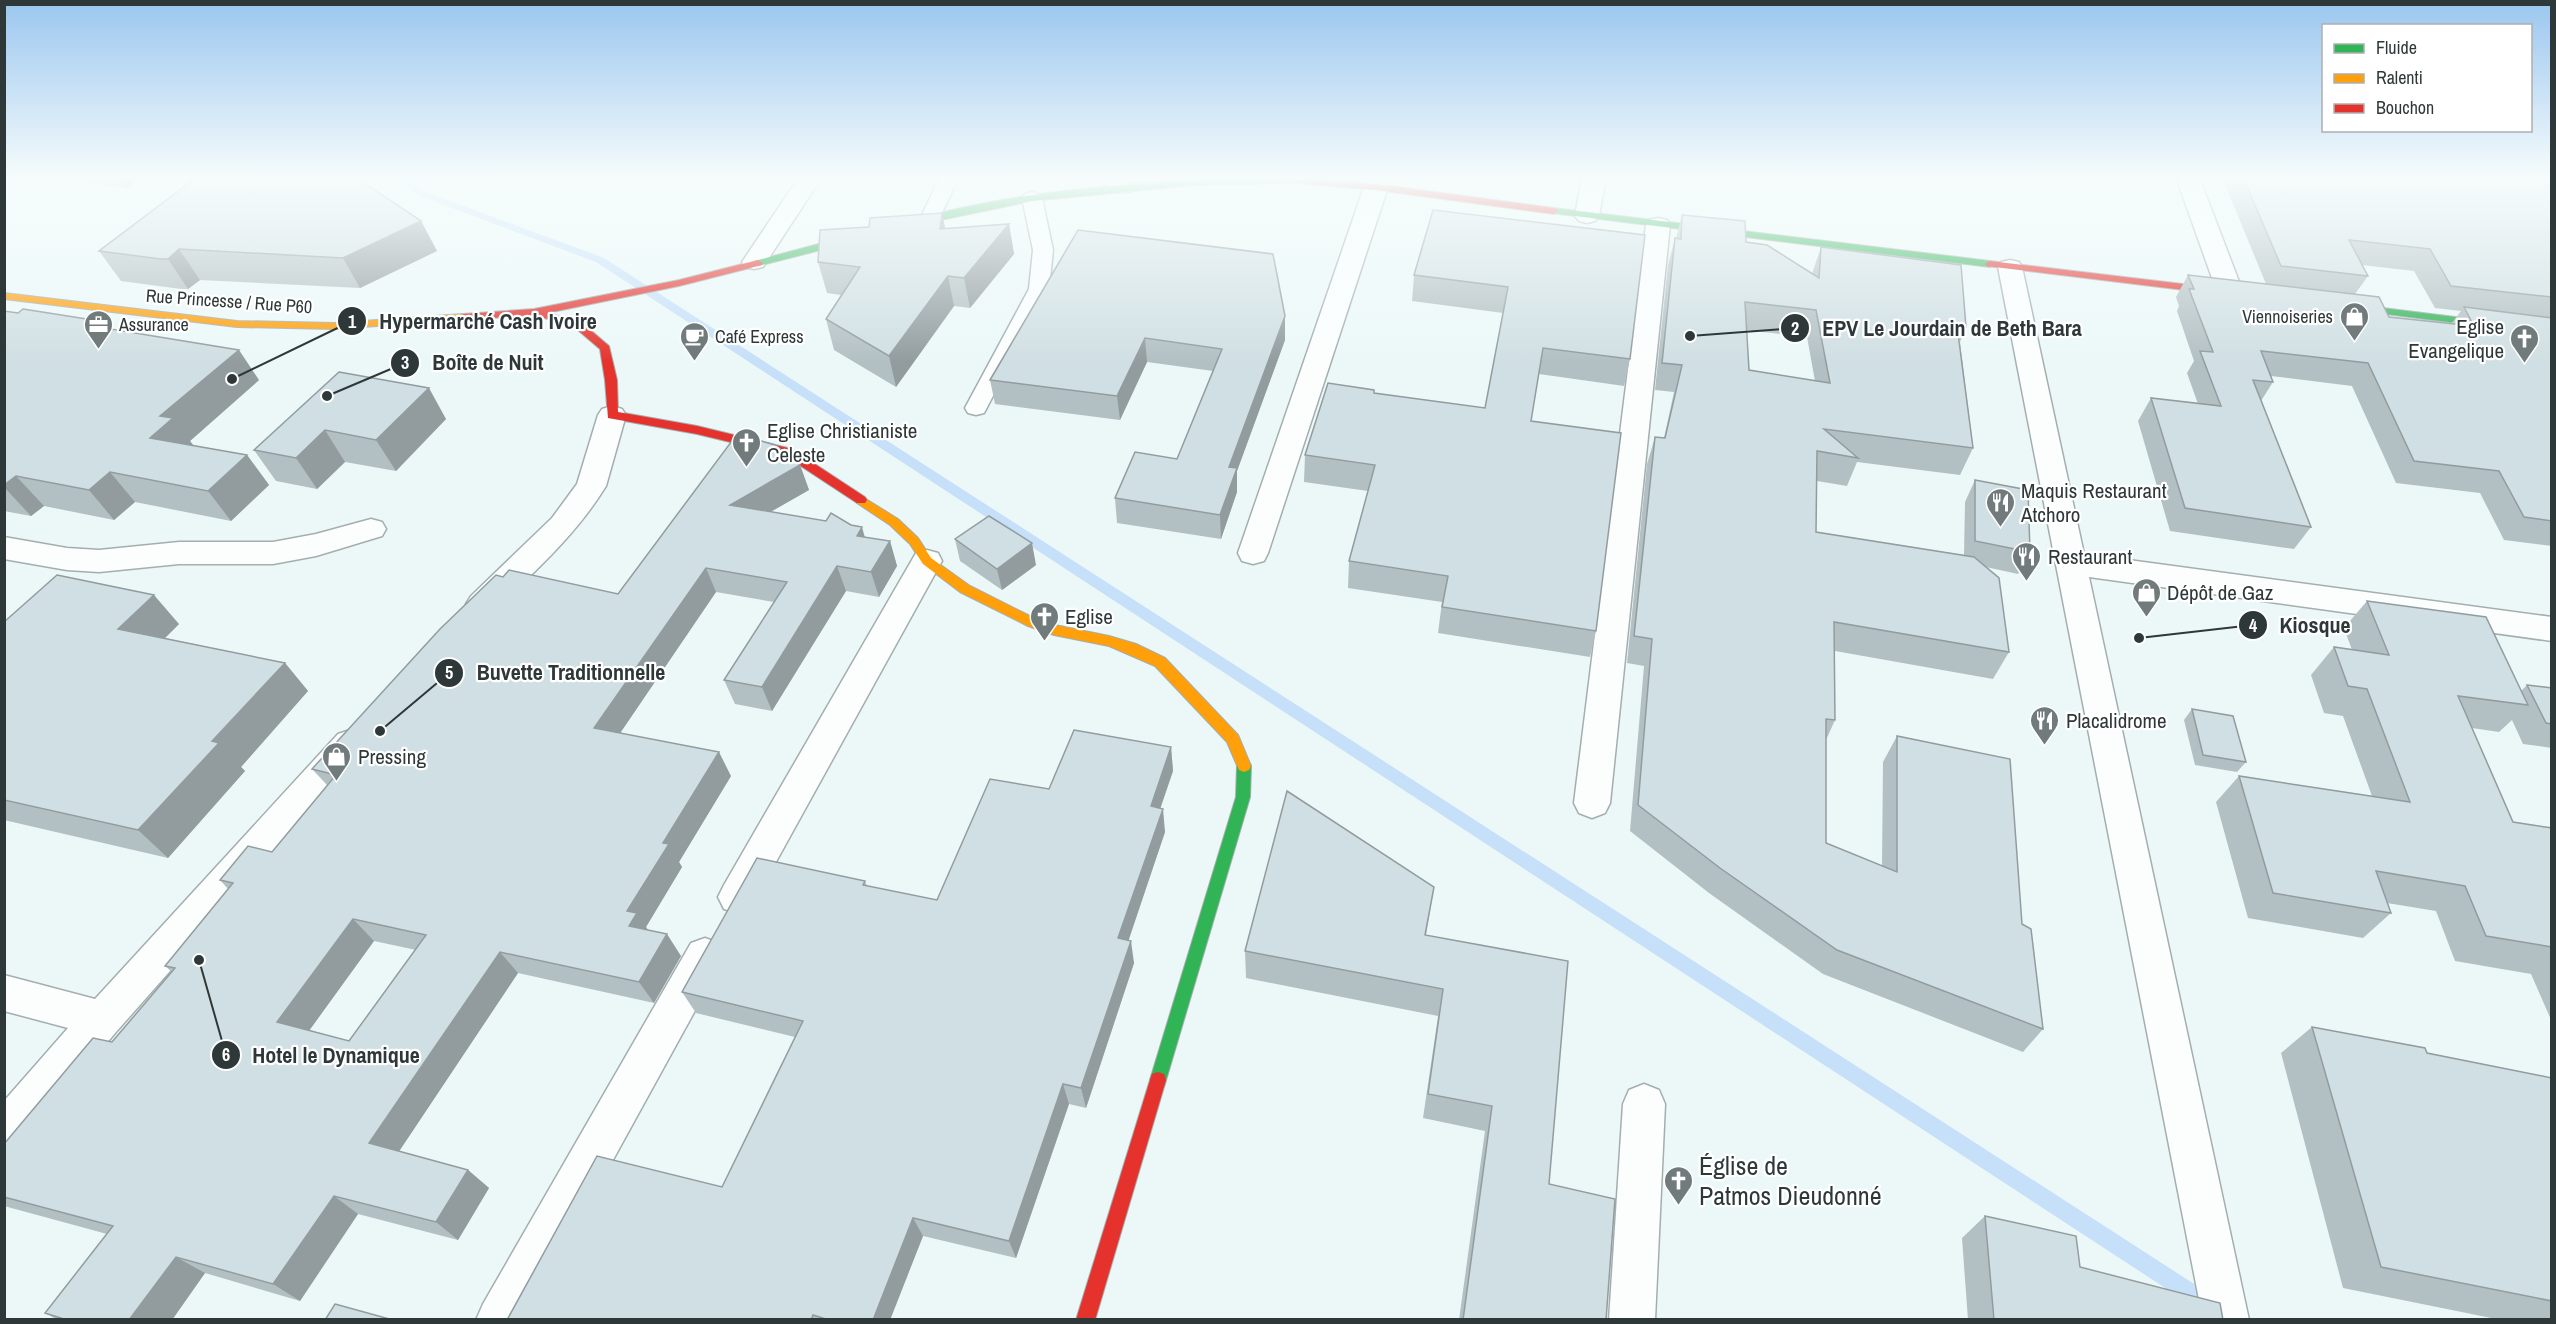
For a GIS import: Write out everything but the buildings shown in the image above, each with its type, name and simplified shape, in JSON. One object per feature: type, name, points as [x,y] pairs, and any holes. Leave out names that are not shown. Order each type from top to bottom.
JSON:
[{"type":"street","points":[[754,262],[770,239]]},
{"type":"street","name":"Rue Princesse / Rue P60","points":[[4,296],[204,320],[282,326],[427,321],[534,312],[619,296],[679,283],[849,239]]},
{"type":"street","points":[[1253,553],[1359,239]]},
{"type":"street","points":[[1592,803],[1656,239]]},
{"type":"street","name":"Rue Princesse / Rue P60","points":[[1774,239],[2236,293]]},
{"type":"street","points":[[2213,239],[2236,293]]},
{"type":"street","points":[[2010,267],[2226,1320]]},
{"type":"street","points":[[2325,304],[2552,332]]},
{"type":"street","points":[[458,627],[568,517],[591,486],[612,415],[611,380],[605,348],[577,324],[534,312]]},
{"type":"street","points":[[612,415],[697,430],[788,452],[894,522],[914,541],[927,561],[965,589],[1012,615],[1054,630],[1131,648],[1160,662],[1233,739],[1245,768],[1243,797],[1085,1320]]},
{"type":"street","points":[[4,548],[67,559],[99,561],[179,553],[273,553],[315,545],[370,529]]},
{"type":"street","points":[[499,1320],[927,561]]},
{"type":"street","points":[[2071,563],[2552,629]]},
{"type":"street","points":[[4,1133],[102,1019],[371,722]]},
{"type":"street","points":[[4,993],[102,1019]]},
{"type":"street","points":[[1632,1320],[1644,1104]]},
{"type":"lane","points":[[976,408],[1040,289],[1043,250],[1041,239]]},
{"type":"waterway","points":[[543,239],[600,260],[2212,1307]]},
{"type":"traffic: fast","points":[[758,263],[853,239]]},
{"type":"traffic: fast","points":[[1783,239],[1990,264]]},
{"type":"traffic: fast","points":[[2342,306],[2552,332]]},
{"type":"traffic: fast","points":[[1158,1080],[1243,797],[1244,766]]},
{"type":"traffic: slow","points":[[4,296],[237,324],[334,326],[463,317]]},
{"type":"traffic: slow","points":[[861,500],[894,522],[914,541],[927,561],[965,589],[1033,623],[1054,630],[1109,641],[1131,648],[1160,662],[1233,739],[1244,766]]},
{"type":"traffic: jam","points":[[463,317],[534,312],[679,283],[758,263]]},
{"type":"traffic: jam","points":[[1990,264],[2225,292]]},
{"type":"traffic: jam","points":[[537,313],[577,324],[605,348],[611,380],[612,415],[697,430],[788,452],[861,500]]},
{"type":"traffic: jam","points":[[1085,1320],[1158,1080]]},
{"type":"place","name":"EPV Le Jourdain de Beth Bara","points":[[1690,336]]},
{"type":"place","name":"Viennoiseries","points":[[2354,342]]},
{"type":"place","name":"Assurance","points":[[98,350]]},
{"type":"place","name":"Café Express","points":[[694,362]]},
{"type":"place","name":"Eglise Evangelique","points":[[2525,364]]},
{"type":"place","name":"Hypermarché Cash Ivoire","points":[[232,379]]},
{"type":"place","name":"Boîte de Nuit","points":[[327,396]]},
{"type":"place","name":"Eglise Christianiste Celeste","points":[[746,468]]},
{"type":"place","name":"Maquis Restaurant Atchoro","points":[[2000,528]]},
{"type":"place","name":"Restaurant","points":[[2027,582]]},
{"type":"place","name":"Dépôt de Gaz","points":[[2146,618]]},
{"type":"place","name":"Kiosque","points":[[2139,638]]},
{"type":"place","name":"Eglise","points":[[1044,642]]},
{"type":"place","name":"Buvette Traditionnelle","points":[[380,731]]},
{"type":"place","name":"Placalidrome","points":[[2045,746]]},
{"type":"place","name":"Pressing","points":[[337,782]]},
{"type":"place","name":"Hotel le Dynamique","points":[[199,960]]},
{"type":"place","name":"Église de Patmos Dieudonné","points":[[1678,1206]]}]
